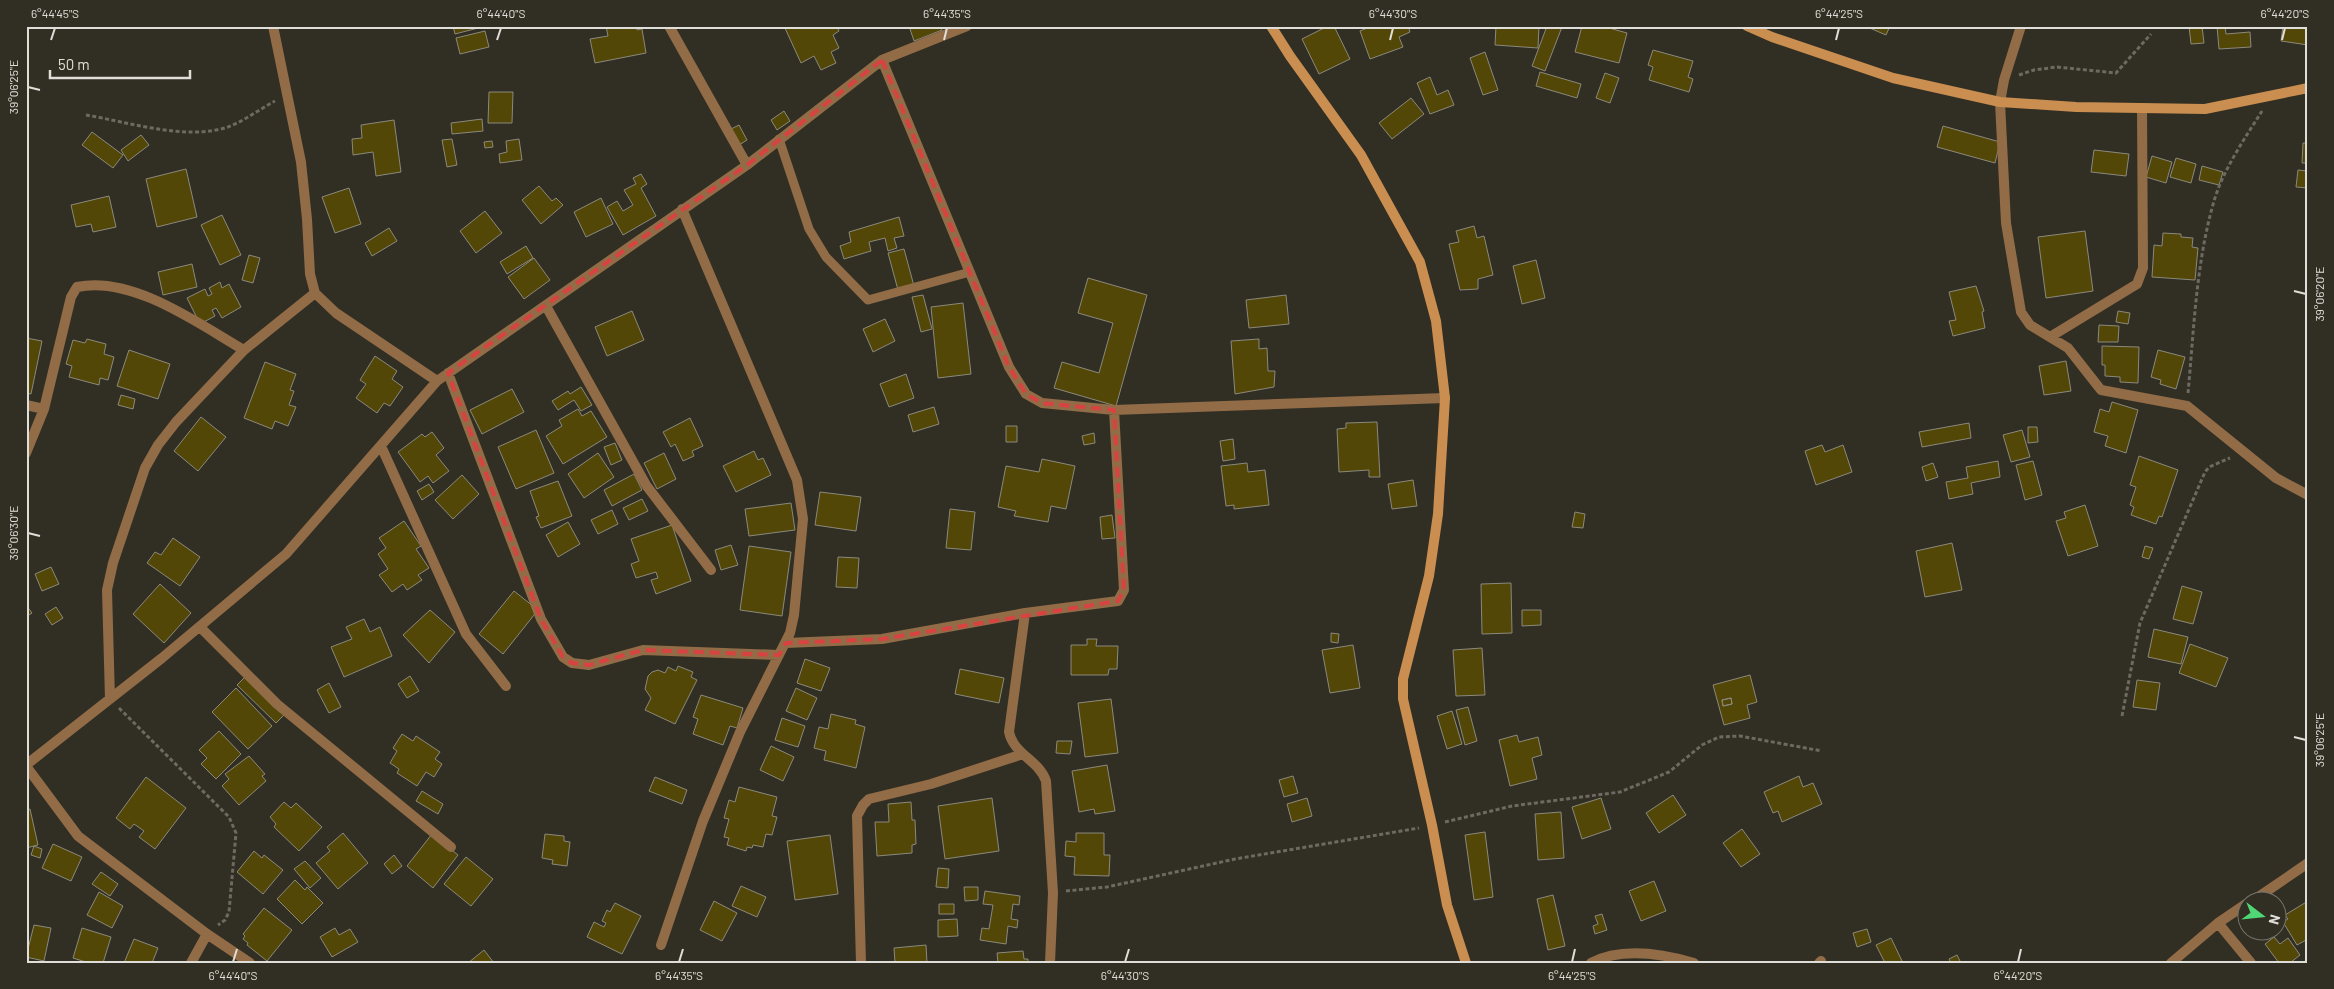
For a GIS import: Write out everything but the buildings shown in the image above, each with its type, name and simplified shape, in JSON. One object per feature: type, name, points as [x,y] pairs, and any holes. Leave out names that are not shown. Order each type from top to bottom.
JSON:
[{"type":"street","points":[[273,26],[301,162],[310,274],[315,293],[336,313],[437,381]]},
{"type":"street","points":[[669,26],[747,165]]},
{"type":"street","points":[[250,963],[206,934],[78,836],[26,765],[200,626],[286,554],[437,381],[747,165],[882,60],[967,26]]},
{"type":"street","points":[[1271,26],[1361,155],[1420,262],[1436,321],[1445,398],[1437,522],[1429,576],[1403,679],[1402,699],[1432,825],[1448,905],[1466,963]]},
{"type":"street","points":[[1747,26],[1772,37],[1893,78],[2000,102],[2076,107],[2205,109],[2308,88]]},
{"type":"street","points":[[2022,26],[2004,80],[2000,102],[2006,224],[2020,312],[2030,325],[2068,348],[2101,390],[2187,406],[2276,478],[2308,495]]},
{"type":"street","points":[[882,60],[1009,367],[1026,394],[1042,403],[1114,410],[1445,398]]},
{"type":"street","points":[[2050,337],[2137,284],[2143,268],[2142,108]]},
{"type":"street","points":[[661,945],[703,821],[740,732],[786,643],[794,615],[803,519],[797,480],[682,209]]},
{"type":"street","points":[[26,453],[44,409],[71,297],[77,287],[91,284],[123,289],[168,306],[244,350]]},
{"type":"street","points":[[110,699],[107,590],[116,554],[145,468],[158,445],[176,422],[244,350],[315,293]]},
{"type":"street","points":[[546,306],[646,485],[711,570]]},
{"type":"street","points":[[448,373],[538,610],[563,657],[572,663],[588,664],[643,650],[779,655]]},
{"type":"street","points":[[26,405],[44,409]]},
{"type":"street","points":[[786,643],[882,639],[1025,613],[1118,601],[1124,590],[1114,410]]},
{"type":"street","points":[[381,446],[466,634],[506,686]]},
{"type":"street","points":[[1025,613],[1009,732],[1014,746],[1043,772],[1046,781],[1053,893],[1050,963]]},
{"type":"street","points":[[200,626],[277,704],[451,846]]},
{"type":"street","points":[[861,963],[857,816],[863,804],[869,800],[932,784],[1023,754]]},
{"type":"street","points":[[2266,892],[2308,863]]},
{"type":"street","points":[[2171,963],[2236,911]]},
{"type":"street","points":[[2218,924],[2251,963]]},
{"type":"street","points":[[191,963],[206,934]]},
{"type":"street","points":[[1591,963],[1629,954],[1666,955],[1694,963]]},
{"type":"lane","points":[[779,139],[809,229],[826,257],[868,300],[970,272]]},
{"type":"path","points":[[2004,80],[2034,70],[2057,67],[2116,73],[2151,34]]},
{"type":"path","points":[[86,114],[160,128],[195,132],[228,126],[287,94]]},
{"type":"path","points":[[2187,406],[2202,255],[2214,200],[2238,148],[2271,96]]},
{"type":"path","points":[[2122,716],[2140,623],[2201,480],[2209,467],[2244,452]]},
{"type":"path","points":[[110,699],[229,817],[236,834],[229,912],[225,920],[206,934]]},
{"type":"path","points":[[1053,893],[1107,887],[1234,859],[1432,825],[1512,806],[1620,792],[1669,772],[1702,744],[1719,738],[1740,736],[1822,751]]},
{"type":"path","points":[[2305,963],[2308,958]]},
{"type":"highlighted area","points":[[882,60],[1009,367],[1026,394],[1042,403],[1114,410],[1124,590],[1118,601],[882,639],[786,643],[779,655],[643,650],[589,665],[572,663],[563,657],[541,619],[448,373],[747,165]]}]
